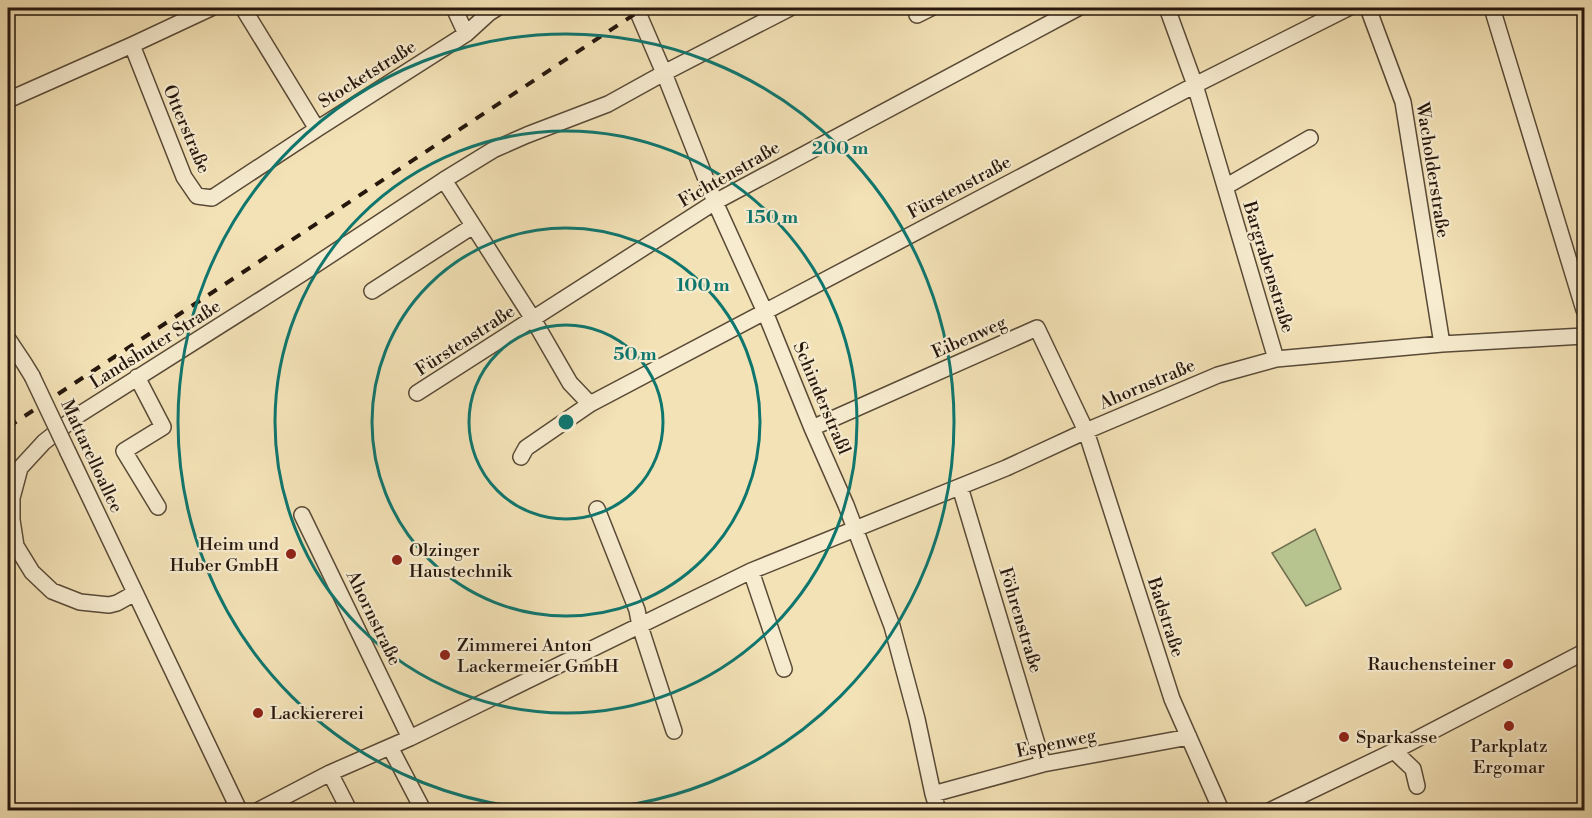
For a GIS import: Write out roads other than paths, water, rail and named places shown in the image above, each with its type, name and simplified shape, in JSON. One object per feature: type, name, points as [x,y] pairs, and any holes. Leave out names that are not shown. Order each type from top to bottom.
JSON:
[{"type":"street","points":[[8,100],[212,8]]},
{"type":"street","name":"Stocketstraße","points":[[243,8],[317,129],[466,34],[497,8]]},
{"type":"street","points":[[454,8],[466,34]]},
{"type":"street","name":"Landshuter Straße","points":[[135,593],[109,605],[80,602],[52,591],[32,572],[16,546],[12,520],[12,498],[20,468],[44,442],[77,416],[493,150],[608,104],[790,8]]},
{"type":"street","name":"Fichtenstraße","points":[[533,319],[715,202],[1078,8]]},
{"type":"street","name":"Bargrabenstraße","points":[[1167,8],[1195,85],[1276,359]]},
{"type":"street","name":"Fürstenstraße","points":[[521,457],[526,448],[590,404],[1195,85],[1348,8]]},
{"type":"street","name":"Wacholderstraße","points":[[1368,8],[1403,102],[1442,344]]},
{"type":"street","points":[[1492,8],[1584,309]]},
{"type":"street","name":"Schinderstraßl","points":[[636,10],[664,73],[715,202],[765,312],[856,530],[892,626],[917,718],[938,810]]},
{"type":"street","name":"Otterstraße","points":[[132,45],[184,177],[196,196],[212,198],[317,129]]},
{"type":"street","name":"Bargrabenstraße","points":[[1225,187],[1310,138]]},
{"type":"street","name":"Fürstenstraße","points":[[444,180],[533,319],[570,383],[590,404]]},
{"type":"street","points":[[372,291],[473,226]]},
{"type":"street","name":"Fürstenstraße","points":[[417,393],[533,319]]},
{"type":"street","name":"Eibenweg","points":[[812,428],[1037,328],[1086,431]]},
{"type":"street","name":"Ahornstraße","points":[[259,810],[330,773],[410,738],[751,571],[1006,468],[1218,375],[1276,359],[1442,344],[1584,336]]},
{"type":"street","name":"Mattarelloallee","points":[[8,339],[32,376],[135,593]]},
{"type":"street","points":[[137,377],[163,427],[124,451],[158,507]]},
{"type":"street","name":"Badstraße","points":[[1086,431],[1171,694],[1221,810]]},
{"type":"street","name":"Föhrenstraße","points":[[960,487],[1043,764]]},
{"type":"street","points":[[597,509],[637,610],[640,626],[674,731]]},
{"type":"street","name":"Ahornstraße","points":[[302,515],[410,738]]},
{"type":"street","points":[[751,571],[784,669]]},
{"type":"street","points":[[135,593],[239,810]]},
{"type":"street","points":[[1271,810],[1394,751],[1584,652]]},
{"type":"street","name":"Espenweg","points":[[933,794],[1043,764],[1189,737]]},
{"type":"street","points":[[390,747],[423,810]]},
{"type":"street","points":[[1394,751],[1413,769],[1417,786]]},
{"type":"street","points":[[330,773],[349,810]]},
{"type":"railway","points":[[8,427],[644,8]]},
{"type":"place","name":"Heim und Huber GmbH","points":[[291,554]]},
{"type":"place","name":"Olzinger Haustechnik","points":[[397,560]]},
{"type":"place","name":"Zimmerei Anton Lackermeier GmbH","points":[[445,655]]},
{"type":"place","name":"Rauchensteiner","points":[[1508,664]]},
{"type":"place","name":"Lackiererei","points":[[258,713]]},
{"type":"place","name":"Parkplatz Ergomar","points":[[1509,726]]},
{"type":"place","name":"Sparkasse","points":[[1344,737]]}]
